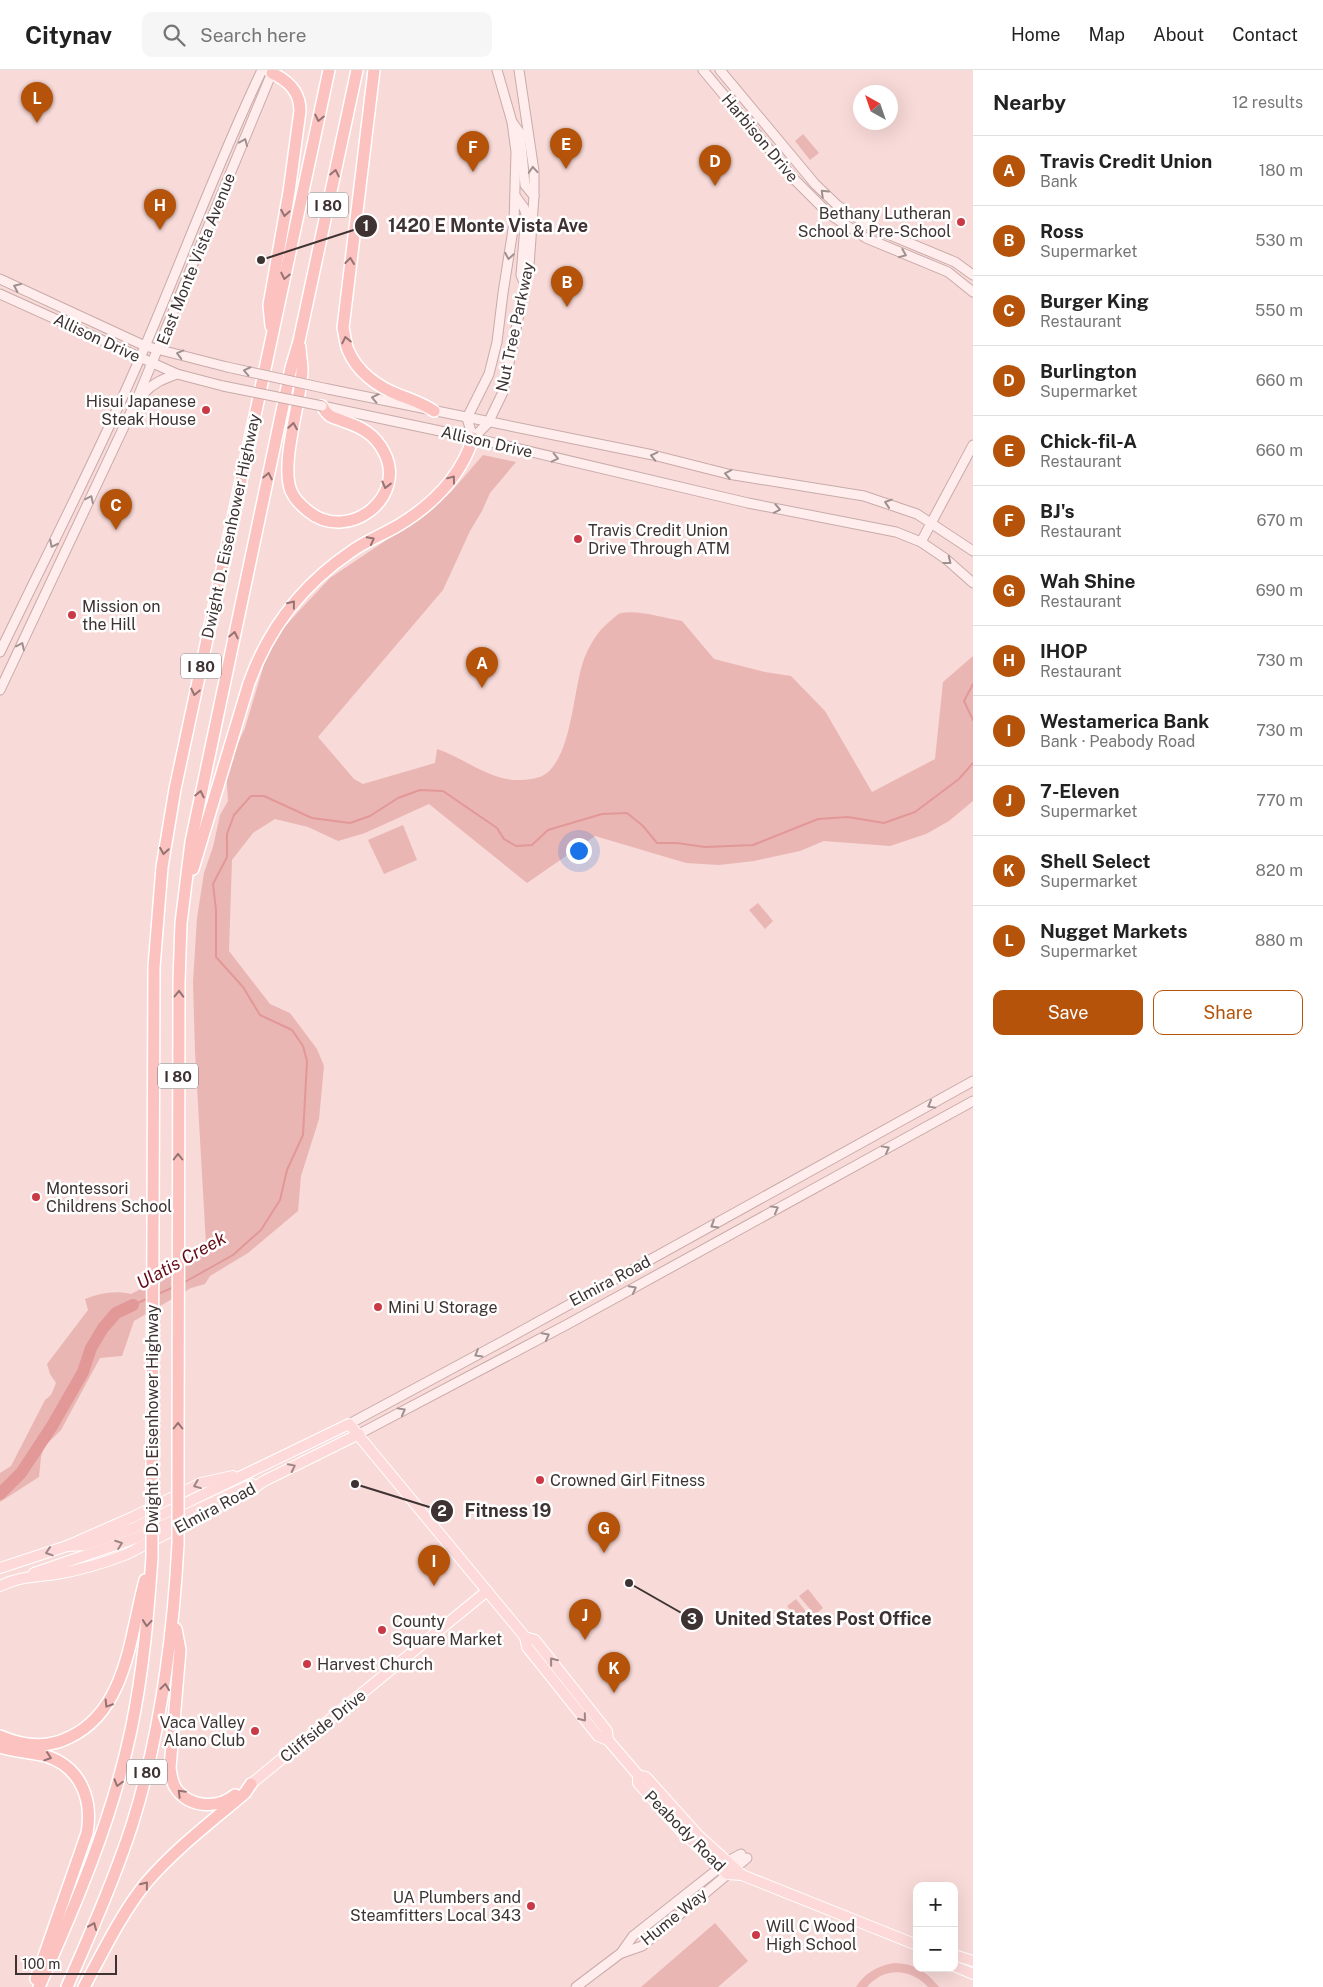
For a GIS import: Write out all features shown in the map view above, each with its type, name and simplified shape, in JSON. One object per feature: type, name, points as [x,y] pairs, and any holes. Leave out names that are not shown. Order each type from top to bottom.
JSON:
[{"type":"highway","name":"Dwight D. Eisenhower Highway","points":[[39,1987],[82,1886],[102,1833],[119,1779],[131,1731],[141,1675],[152,1557],[154,976],[156,921],[162,867],[175,789],[329,70]]},
{"type":"highway","name":"Dwight D. Eisenhower Highway","points":[[67,1987],[116,1872],[144,1784],[163,1696],[173,1618],[178,1544],[179,982],[181,923],[191,842],[202,785],[358,70]]},
{"type":"highway","points":[[374,70],[343,328],[348,350],[369,379],[387,390],[421,402],[434,411]]},
{"type":"highway","points":[[268,71],[281,78],[297,93],[300,101],[289,192],[269,306],[272,337]]},
{"type":"highway","points":[[299,341],[302,370],[288,473],[292,491],[299,503],[313,515],[328,521],[341,523],[358,519],[371,511],[382,499],[388,483],[388,464],[385,453],[369,433],[357,425],[329,416],[322,406]]},
{"type":"highway","points":[[185,894],[249,683],[257,660],[268,639],[294,601],[321,574],[354,549],[398,526],[439,495],[460,468],[473,438]]},
{"type":"highway","points":[[0,1736],[28,1745],[49,1745],[77,1734],[100,1716],[120,1678],[152,1557]]},
{"type":"highway","points":[[173,1618],[180,1650],[170,1768],[176,1790],[186,1799],[196,1804],[206,1805],[230,1799],[251,1784]]},
{"type":"highway","points":[[0,1747],[56,1760],[79,1781],[89,1803],[90,1818],[87,1833],[74,1875],[44,1950],[34,1987]]},
{"type":"highway","points":[[84,1987],[125,1912],[146,1883],[181,1847],[245,1793],[251,1784]]},
{"type":"main road","name":"Nut Tree Parkway","points":[[467,418],[490,374],[497,342],[514,222],[516,152],[512,122],[497,70]]},
{"type":"main road","name":"Nut Tree Parkway","points":[[473,438],[488,422],[503,392],[525,285],[532,235],[534,196],[529,129],[519,70]]},
{"type":"main road","name":"Harbison Drive","points":[[703,70],[795,180],[829,214],[866,238],[948,272],[973,292]]},
{"type":"main road","name":"Harbison Drive","points":[[720,70],[815,184],[837,205],[871,227],[921,246],[955,262],[973,274]]},
{"type":"main road","name":"East Monte Vista Avenue","points":[[0,652],[72,507],[140,358],[229,144],[268,71]]},
{"type":"main road","name":"East Monte Vista Avenue","points":[[0,690],[160,349],[167,324],[219,201],[268,71]]},
{"type":"main road","points":[[512,122],[520,133],[525,185],[534,196]]},
{"type":"main road","points":[[219,201],[216,196],[216,188],[228,160],[229,144]]},
{"type":"main road","points":[[202,242],[202,228],[212,203],[207,195]]},
{"type":"main road","points":[[516,197],[526,214],[521,276],[525,285]]},
{"type":"main road","name":"Allison Drive","points":[[0,279],[145,346],[227,367],[653,455],[728,474],[864,496],[917,514],[973,551]]},
{"type":"main road","name":"Allison Drive","points":[[0,294],[177,374],[223,386],[473,438],[748,503],[896,532],[921,542],[946,559],[973,583]]},
{"type":"main road","points":[[137,399],[150,386],[177,374]]},
{"type":"main road","points":[[467,418],[473,438]]},
{"type":"main road","points":[[921,542],[973,445]]},
{"type":"main road","name":"Elmira Road","points":[[0,1568],[67,1546],[85,1544],[134,1528],[244,1473],[350,1424],[973,1081]]},
{"type":"main road","name":"Elmira Road","points":[[0,1586],[136,1538],[239,1488],[264,1481],[359,1434],[568,1324],[973,1101]]},
{"type":"main road","name":"Peabody Road","points":[[350,1424],[525,1637],[527,1647],[598,1736],[608,1740],[638,1776],[638,1784],[680,1831],[731,1869],[913,1943]]},
{"type":"main road","name":"Cliffside Drive","points":[[251,1784],[487,1591]]},
{"type":"main road","name":"Hume Way","points":[[576,1987],[621,1953],[633,1936],[731,1869],[744,1856]]},
{"type":"main road","points":[[958,1956],[973,1961]]},
{"type":"main road","points":[[964,1970],[973,1979]]},
{"type":"shaded area","points":[[803,134],[819,153],[810,160],[795,141]]},
{"type":"shaded area","points":[[483,455],[516,462],[490,493],[443,590],[318,737],[354,779],[363,784],[435,763],[437,749],[487,773],[507,779],[529,779],[544,775],[555,763],[567,737],[583,662],[590,645],[601,630],[618,614],[628,612],[682,621],[714,659],[765,672],[791,676],[825,711],[872,792],[935,759],[943,682],[973,656],[973,801],[949,821],[926,834],[890,846],[824,841],[800,851],[754,861],[719,865],[686,863],[595,836],[527,883],[429,804],[365,833],[338,841],[308,827],[275,819],[253,833],[232,860],[229,951],[270,1004],[290,1013],[317,1049],[324,1066],[319,1119],[301,1176],[298,1211],[248,1253],[210,1276],[205,1284],[191,1288],[134,1321],[122,1356],[100,1358],[61,1430],[44,1447],[39,1477],[0,1502],[0,1473],[11,1466],[45,1400],[51,1395],[56,1383],[50,1374],[47,1364],[88,1310],[85,1299],[108,1293],[131,1294],[192,1263],[206,1244],[193,982],[197,918],[204,873],[213,847],[220,815],[228,801],[226,769],[245,728],[271,641],[330,578],[391,537],[451,492]]},
{"type":"shaded area","points":[[403,825],[417,860],[384,874],[368,840]]},
{"type":"shaded area","points":[[758,903],[773,921],[765,929],[749,910]]},
{"type":"shaded area","points":[[808,1589],[823,1608],[815,1615],[799,1596]]},
{"type":"shaded area","points":[[796,1599],[811,1618],[803,1625],[787,1606]]},
{"type":"shaded area","points":[[715,1923],[748,1961],[718,1987],[641,1987]]},
{"type":"shaded area","points":[[894,1963],[913,1966],[913,1972],[923,1972],[939,1987],[928,1987],[913,1976],[897,1972],[881,1976],[867,1987],[856,1987],[863,1978],[882,1966]]},
{"type":"waterway","name":"Ulatis Creek","points":[[973,684],[964,701],[973,720]]},
{"type":"waterway","name":"Ulatis Creek","points":[[183,1283],[233,1255],[261,1230],[280,1200],[287,1170],[303,1135],[307,1061],[303,1046],[292,1030],[260,1015],[243,987],[216,957],[216,910],[213,884],[227,857],[227,834],[234,815],[251,796],[264,796],[312,818],[350,823],[370,816],[398,798],[420,790],[443,791],[497,828],[504,839],[516,846],[532,845],[548,830],[602,814],[627,813],[643,826],[657,843],[677,843],[705,847],[753,845],[818,819],[848,817],[884,823],[915,812],[959,779],[973,763]]},
{"type":"waterway","name":"Ulatis Creek","points":[[158,1294],[174,1287]]},
{"type":"waterway","name":"Ulatis Creek","points":[[133,1305],[149,1298]]},
{"type":"waterway","name":"Ulatis Creek","points":[[0,1494],[21,1473],[52,1426],[83,1372],[91,1348],[103,1328],[116,1313],[133,1305]]},
{"type":"place","name":"Nugget Markets","points":[[37,123]]},
{"type":"place","name":"Chick-fil-A","points":[[566,169]]},
{"type":"place","name":"BJ's","points":[[473,172]]},
{"type":"place","name":"Burlington","points":[[715,186]]},
{"type":"place","name":"Bethany Lutheran School & Pre-School","points":[[961,222]]},
{"type":"place","name":"IHOP","points":[[160,230]]},
{"type":"place","name":"1420 E Monte Vista Ave","points":[[261,260]]},
{"type":"place","name":"Ross","points":[[567,307]]},
{"type":"place","name":"Hisui Japanese Steak House","points":[[206,410]]},
{"type":"place","name":"Burger King","points":[[116,530]]},
{"type":"place","name":"Travis Credit Union Drive Through ATM","points":[[578,539]]},
{"type":"place","name":"Mission on the Hill","points":[[72,615]]},
{"type":"place","name":"Travis Credit Union","points":[[482,688]]},
{"type":"place","name":"Montessori Childrens School","points":[[36,1197]]},
{"type":"place","name":"Mini U Storage","points":[[378,1307]]},
{"type":"place","name":"Crowned Girl Fitness","points":[[540,1480]]},
{"type":"place","name":"Fitness 19","points":[[355,1484]]},
{"type":"place","name":"Wah Shine","points":[[604,1553]]},
{"type":"place","name":"United States Post Office","points":[[629,1583]]},
{"type":"place","name":"Westamerica Bank","points":[[434,1586]]},
{"type":"place","name":"County Square Market","points":[[382,1630]]},
{"type":"place","name":"7-Eleven","points":[[585,1640]]},
{"type":"place","name":"Harvest Church","points":[[307,1664]]},
{"type":"place","name":"Shell Select","points":[[614,1693]]},
{"type":"place","name":"Vaca Valley Alano Club","points":[[255,1731]]},
{"type":"place","name":"UA Plumbers and Steamfitters Local 343","points":[[531,1906]]},
{"type":"place","name":"Will C Wood High School","points":[[756,1935]]}]
